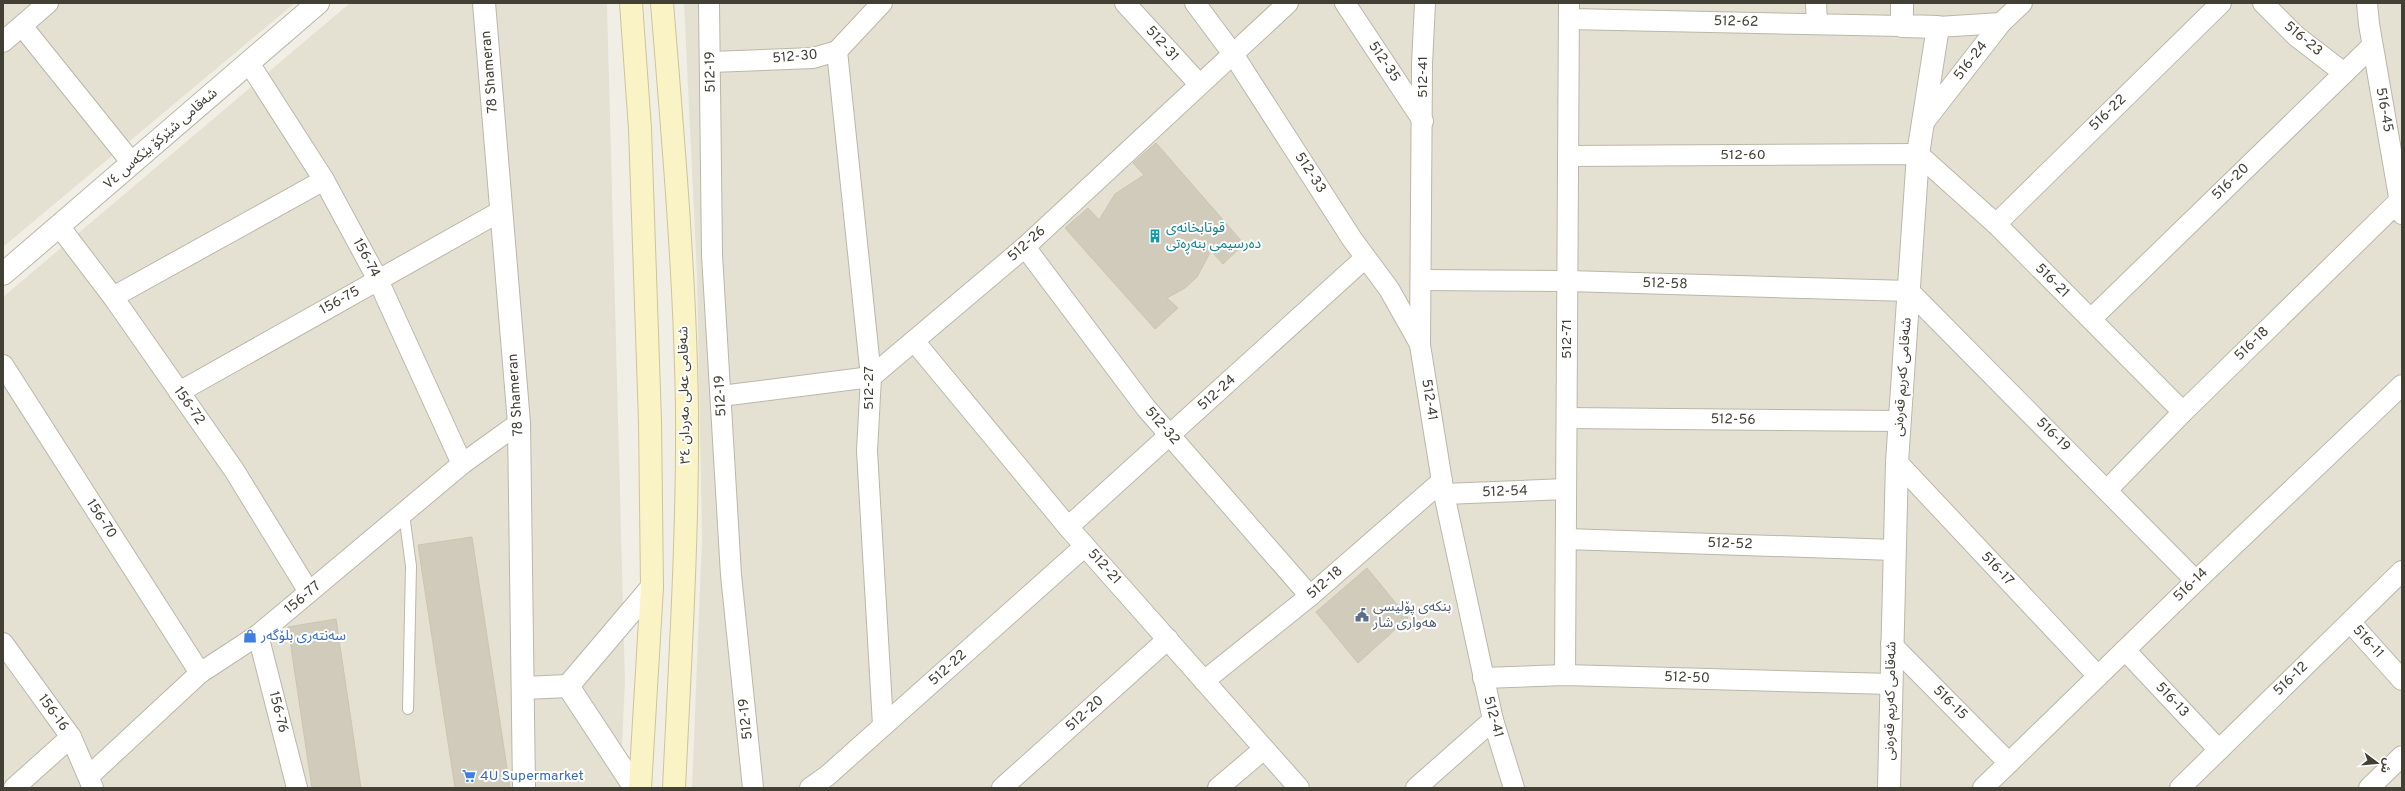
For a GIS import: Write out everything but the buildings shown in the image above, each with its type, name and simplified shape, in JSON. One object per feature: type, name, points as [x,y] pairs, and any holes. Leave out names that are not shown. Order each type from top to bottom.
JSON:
[{"type":"main road","points":[[631,3],[640,129],[649,397],[652,587],[640,788]]},
{"type":"main road","name":"شەقامی عەلی مەردان ٣٤","points":[[662,3],[682,268],[687,409],[685,570],[674,788]]},
{"type":"street","points":[[3,42],[48,3]]},
{"type":"street","name":"شەقامی شێرکۆ بێکەس ٧٤","points":[[3,274],[318,3]]},
{"type":"street","name":"78 Shameran","points":[[484,3],[519,423],[524,688],[524,788]]},
{"type":"street","name":"512-19","points":[[709,3],[711,62],[712,255],[731,575],[753,788]]},
{"type":"street","name":"512-30","points":[[711,62],[814,58],[837,51],[882,3]]},
{"type":"street","name":"512-31","points":[[1125,3],[1199,84]]},
{"type":"street","name":"512-33","points":[[1195,3],[1233,54],[1365,258],[1389,289],[1420,345]]},
{"type":"street","name":"512-26","points":[[871,377],[1025,247],[1288,3]]},
{"type":"street","name":"512-35","points":[[1345,3],[1423,121]]},
{"type":"street","name":"512-41","points":[[1426,3],[1422,64],[1423,121],[1420,345],[1443,488],[1483,678],[1493,720],[1514,788]]},
{"type":"street","points":[[1816,3],[1817,24]]},
{"type":"street","points":[[1902,3],[1902,26],[1938,27],[2001,23]]},
{"type":"street","name":"516-24","points":[[1924,122],[2001,23],[2022,3]]},
{"type":"street","name":"516-22","points":[[1996,224],[2221,3]]},
{"type":"street","name":"516-23","points":[[2263,3],[2296,36],[2344,73]]},
{"type":"street","name":"516-45","points":[[2367,3],[2372,46],[2401,208]]},
{"type":"street","name":"512-62","points":[[1569,11],[1817,24],[1902,26]]},
{"type":"street","name":"512-71","points":[[1565,675],[1569,11]]},
{"type":"street","points":[[22,26],[132,163]]},
{"type":"street","name":"شەقامی کەریم قەرەنی","points":[[1889,788],[1891,644],[1897,462],[1918,154],[1938,27]]},
{"type":"street","name":"516-20","points":[[2090,319],[2372,46]]},
{"type":"street","name":"512-27","points":[[837,51],[871,377],[867,451],[883,725]]},
{"type":"street","name":"156-74","points":[[249,63],[324,180],[378,280],[462,464]]},
{"type":"street","name":"516-21","points":[[1918,154],[1996,224],[2183,412]]},
{"type":"street","name":"512-60","points":[[1568,156],[1918,154]]},
{"type":"street","points":[[113,297],[324,180]]},
{"type":"street","name":"516-18","points":[[2107,490],[2183,412],[2401,208]]},
{"type":"street","name":"156-75","points":[[179,392],[501,211]]},
{"type":"street","name":"156-72","points":[[59,226],[113,297],[234,470],[309,592]]},
{"type":"street","name":"512-32","points":[[1025,247],[1146,408],[1310,596]]},
{"type":"street","name":"512-24","points":[[1068,527],[1365,258]]},
{"type":"street","name":"512-58","points":[[1421,280],[1568,281],[1909,290]]},
{"type":"street","name":"516-19","points":[[1909,290],[2196,581]]},
{"type":"street","name":"512-21","points":[[914,341],[1068,527],[1299,788]]},
{"type":"street","name":"156-70","points":[[3,365],[200,673]]},
{"type":"street","points":[[721,396],[871,377]]},
{"type":"street","name":"516-14","points":[[1983,788],[2196,581],[2402,385]]},
{"type":"street","name":"512-56","points":[[1567,418],[1900,421]]},
{"type":"street","name":"156-77","points":[[91,782],[200,673],[258,635],[462,464],[519,423]]},
{"type":"street","name":"516-17","points":[[1897,462],[2098,676]]},
{"type":"street","name":"512-54","points":[[1443,488],[1566,489]]},
{"type":"street","name":"512-18","points":[[1204,681],[1443,488]]},
{"type":"street","name":"512-52","points":[[1566,539],[1894,550]]},
{"type":"street","name":"512-22","points":[[810,788],[832,782],[883,725],[1085,546]]},
{"type":"street","name":"516-12","points":[[2180,788],[2402,571]]},
{"type":"street","points":[[524,688],[568,686],[652,587]]},
{"type":"street","name":"516-11","points":[[2350,622],[2402,680]]},
{"type":"street","name":"156-76","points":[[258,635],[297,788]]},
{"type":"street","name":"512-20","points":[[1002,788],[1168,639]]},
{"type":"street","name":"156-16","points":[[3,643],[71,737],[91,782]]},
{"type":"street","name":"516-15","points":[[1891,644],[2010,762]]},
{"type":"street","name":"516-13","points":[[2125,650],[2219,750]]},
{"type":"street","name":"512-50","points":[[1483,678],[1565,675],[1891,684]]},
{"type":"street","points":[[568,686],[635,788]]},
{"type":"street","points":[[1416,788],[1493,720]]},
{"type":"street","points":[[14,788],[71,737]]},
{"type":"street","points":[[1218,788],[1264,749]]},
{"type":"street","points":[[2369,788],[2402,756]]},
{"type":"lane","points":[[404,514],[411,566],[408,709]]},
{"type":"shaded area","points":[[3,3],[295,3],[3,247]]},
{"type":"shaded area","points":[[350,3],[607,3],[625,682],[620,788],[3,788],[3,297]]},
{"type":"shaded area","points":[[684,3],[2402,3],[2402,788],[692,788],[702,537],[697,275]]},
{"type":"place","name":"قوتابخانەی دەرسیمی بنەڕەتی","points":[[1155,236]]},
{"type":"place","name":"بنکەی پۆلیسی هەواری شار","points":[[1362,615]]},
{"type":"place","name":"سەنتەری بلۆگەر","points":[[250,636]]},
{"type":"place","name":"4U Supermarket","points":[[469,776]]}]
